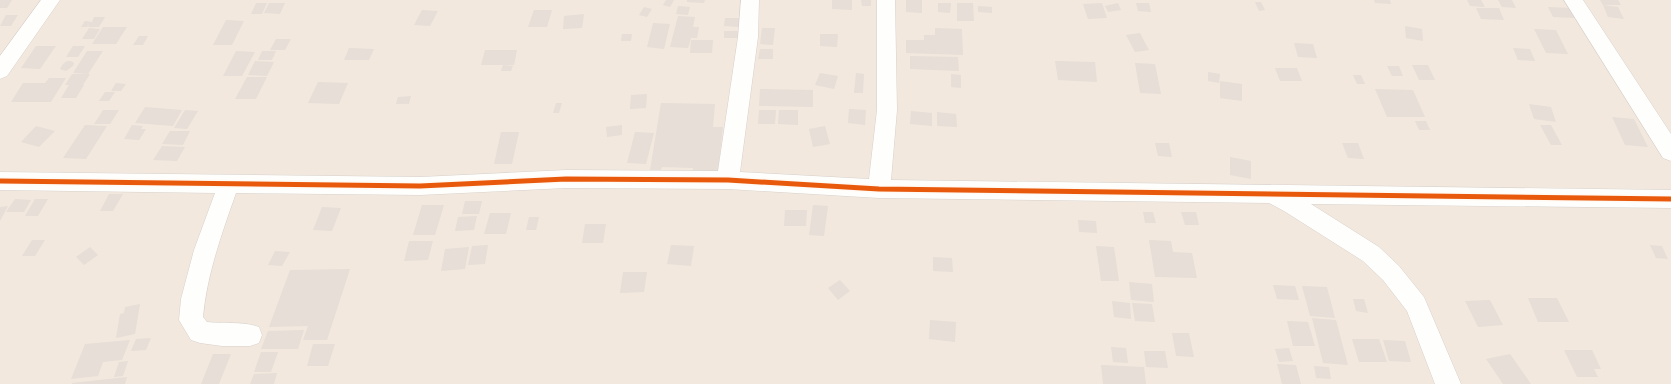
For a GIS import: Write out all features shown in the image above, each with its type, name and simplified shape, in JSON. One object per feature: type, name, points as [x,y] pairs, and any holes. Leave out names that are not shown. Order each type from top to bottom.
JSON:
[{"type":"street","points":[[0,71],[51,0]]},
{"type":"street","points":[[728,180],[748,37],[750,0]]},
{"type":"street","points":[[879,189],[887,110],[886,0]]},
{"type":"street","points":[[1573,0],[1671,152]]},
{"type":"street","points":[[0,181],[420,186],[566,179],[728,180],[879,189],[1670,200]]},
{"type":"street","points":[[229,183],[205,250],[193,299],[191,320],[200,332],[222,335],[250,335]]},
{"type":"street","points":[[1270,194],[1292,204],[1371,254],[1391,273],[1416,304],[1448,384]]},
{"type":"shaded area","points":[[0,0],[1671,0],[1671,384],[0,384]]},
{"type":"building","points":[[0,0],[12,0],[7,8],[0,8]]},
{"type":"building","points":[[666,0],[674,0],[670,7],[663,5]]},
{"type":"building","points":[[687,0],[705,0],[704,3],[687,2]]},
{"type":"building","points":[[832,0],[852,0],[852,10],[832,9]]},
{"type":"building","points":[[861,0],[871,0],[871,6],[862,6]]},
{"type":"building","points":[[906,0],[922,0],[922,13],[906,12]]},
{"type":"building","points":[[1374,0],[1390,0],[1391,4],[1375,3]]},
{"type":"building","points":[[1467,0],[1481,0],[1485,7],[1470,6]]},
{"type":"building","points":[[1498,0],[1512,0],[1516,8],[1502,7]]},
{"type":"building","points":[[1600,0],[1618,0],[1621,5],[1603,5]]},
{"type":"building","points":[[1255,2],[1261,2],[1265,10],[1259,11]]},
{"type":"building","points":[[256,3],[267,3],[262,14],[251,14]]},
{"type":"building","points":[[269,3],[285,3],[280,14],[264,13]]},
{"type":"building","points":[[938,3],[951,3],[950,13],[938,12]]},
{"type":"building","points":[[957,3],[973,3],[974,21],[957,21]]},
{"type":"building","points":[[1102,3],[1107,18],[1088,19],[1083,4]]},
{"type":"building","points":[[1118,3],[1121,10],[1108,12],[1105,6]]},
{"type":"building","points":[[1136,3],[1149,3],[1151,12],[1138,11]]},
{"type":"building","points":[[1603,5],[1618,7],[1624,19],[1608,17]]},
{"type":"building","points":[[678,6],[690,7],[688,15],[676,14]]},
{"type":"building","points":[[978,6],[992,7],[992,13],[978,12]]},
{"type":"building","points":[[644,7],[652,9],[647,17],[639,15]]},
{"type":"building","points":[[1548,7],[1571,8],[1576,18],[1553,17]]},
{"type":"building","points":[[1476,8],[1499,8],[1504,20],[1481,19]]},
{"type":"building","points":[[422,10],[438,11],[430,26],[414,25]]},
{"type":"building","points":[[534,10],[552,10],[547,27],[528,27]]},
{"type":"building","points":[[584,14],[582,28],[563,29],[564,16]]},
{"type":"building","points":[[6,15],[18,15],[11,26],[0,26]]},
{"type":"building","points":[[678,16],[695,17],[693,27],[699,27],[697,38],[691,38],[688,48],[670,47]]},
{"type":"building","points":[[94,17],[105,17],[99,27],[88,27],[90,23],[87,27],[81,27],[85,21],[92,22]]},
{"type":"building","points":[[725,18],[741,18],[740,27],[724,26]]},
{"type":"building","points":[[226,20],[244,21],[232,45],[213,45]]},
{"type":"building","points":[[653,23],[670,24],[664,49],[647,47]]},
{"type":"building","points":[[1405,26],[1422,29],[1423,41],[1406,38]]},
{"type":"building","points":[[103,27],[127,27],[116,44],[92,44]]},
{"type":"building","points":[[89,28],[100,29],[94,39],[82,39]]},
{"type":"building","points":[[762,28],[775,28],[773,45],[760,44]]},
{"type":"building","points":[[935,28],[962,29],[963,55],[906,53],[906,40],[924,40],[924,35],[935,35]]},
{"type":"building","points":[[1534,29],[1556,30],[1568,54],[1546,53]]},
{"type":"building","points":[[724,31],[741,31],[741,38],[724,38]]},
{"type":"building","points":[[1140,33],[1149,50],[1135,52],[1126,35]]},
{"type":"building","points":[[622,34],[632,34],[631,41],[621,41]]},
{"type":"building","points":[[820,34],[838,34],[837,47],[820,46]]},
{"type":"building","points":[[139,36],[148,36],[143,45],[133,45]]},
{"type":"building","points":[[276,39],[291,39],[285,50],[270,50]]},
{"type":"building","points":[[691,40],[713,40],[712,53],[690,53]]},
{"type":"building","points":[[1294,43],[1313,44],[1317,58],[1298,57]]},
{"type":"building","points":[[36,46],[56,46],[40,69],[21,68]]},
{"type":"building","points":[[73,46],[85,46],[78,57],[66,57]]},
{"type":"building","points":[[349,48],[374,49],[369,60],[344,60]]},
{"type":"building","points":[[1513,48],[1530,49],[1535,61],[1518,60]]},
{"type":"building","points":[[760,49],[773,49],[773,59],[758,59]]},
{"type":"building","points":[[485,50],[517,50],[514,65],[481,65]]},
{"type":"building","points":[[87,51],[103,51],[88,74],[73,73]]},
{"type":"building","points":[[236,51],[255,52],[242,76],[223,76]]},
{"type":"building","points":[[262,51],[276,51],[272,60],[258,60]]},
{"type":"building","points":[[910,56],[958,57],[959,71],[910,69]]},
{"type":"building","points":[[67,61],[74,63],[73,66],[66,71],[60,69],[63,64]]},
{"type":"building","points":[[255,61],[274,62],[267,76],[248,75]]},
{"type":"building","points":[[1055,61],[1095,62],[1097,82],[1058,80]]},
{"type":"building","points":[[1135,63],[1155,64],[1161,94],[1140,93]]},
{"type":"building","points":[[503,65],[513,66],[511,71],[501,71]]},
{"type":"building","points":[[1412,65],[1428,65],[1435,80],[1419,80]]},
{"type":"building","points":[[1387,66],[1399,66],[1403,76],[1392,76]]},
{"type":"building","points":[[1275,68],[1297,68],[1302,81],[1280,81]]},
{"type":"building","points":[[1208,72],[1220,74],[1219,83],[1208,81]]},
{"type":"building","points":[[820,73],[838,76],[834,89],[815,85]]},
{"type":"building","points":[[856,73],[864,74],[863,93],[854,93]]},
{"type":"building","points":[[72,74],[90,74],[83,85],[65,85]]},
{"type":"building","points":[[951,74],[961,75],[961,88],[951,87]]},
{"type":"building","points":[[1353,75],[1361,75],[1365,84],[1357,84]]},
{"type":"building","points":[[247,77],[267,77],[256,99],[235,99]]},
{"type":"building","points":[[49,78],[66,78],[51,102],[11,102],[23,83],[45,83]]},
{"type":"building","points":[[1220,81],[1242,84],[1242,101],[1220,98]]},
{"type":"building","points":[[318,82],[348,83],[339,104],[308,103]]},
{"type":"building","points":[[116,83],[126,84],[121,91],[111,91]]},
{"type":"building","points":[[69,85],[84,85],[76,98],[61,98]]},
{"type":"building","points":[[760,89],[813,90],[813,107],[759,106]]},
{"type":"building","points":[[1375,89],[1413,90],[1425,117],[1387,117]]},
{"type":"building","points":[[105,92],[115,92],[109,101],[99,101]]},
{"type":"building","points":[[647,94],[646,108],[630,109],[631,95]]},
{"type":"building","points":[[411,96],[409,104],[396,104],[398,97]]},
{"type":"building","points":[[556,103],[562,103],[559,113],[553,113]]},
{"type":"building","points":[[661,103],[715,104],[713,127],[723,127],[718,172],[693,172],[693,168],[662,167],[661,170],[650,170]]},
{"type":"building","points":[[1529,104],[1551,107],[1556,122],[1534,119]]},
{"type":"building","points":[[145,107],[182,110],[173,126],[135,123]]},
{"type":"building","points":[[849,109],[866,110],[865,125],[848,123]]},
{"type":"building","points":[[103,110],[119,110],[110,124],[94,124]]},
{"type":"building","points":[[185,110],[198,111],[187,129],[174,128]]},
{"type":"building","points":[[759,110],[776,110],[775,124],[758,124]]},
{"type":"building","points":[[779,110],[798,110],[798,125],[778,124]]},
{"type":"building","points":[[911,111],[932,113],[932,126],[910,124]]},
{"type":"building","points":[[937,112],[956,114],[957,127],[937,126]]},
{"type":"building","points":[[1612,117],[1634,119],[1648,147],[1625,145]]},
{"type":"building","points":[[1415,121],[1426,121],[1430,130],[1419,130]]},
{"type":"building","points":[[85,125],[107,126],[86,159],[63,158]]},
{"type":"building","points":[[132,125],[143,126],[141,129],[146,129],[139,140],[124,139]]},
{"type":"building","points":[[622,125],[622,135],[607,137],[606,127]]},
{"type":"building","points":[[1540,125],[1551,125],[1562,145],[1551,145]]},
{"type":"building","points":[[36,126],[55,131],[39,147],[21,142]]},
{"type":"building","points":[[825,126],[830,144],[813,147],[809,129]]},
{"type":"building","points":[[170,131],[190,131],[183,145],[162,144]]},
{"type":"building","points":[[501,132],[519,132],[512,164],[494,164]]},
{"type":"building","points":[[635,132],[654,133],[646,164],[627,163]]},
{"type":"building","points":[[1155,143],[1169,143],[1172,157],[1158,156]]},
{"type":"building","points":[[1342,143],[1358,143],[1364,159],[1348,158]]},
{"type":"building","points":[[162,146],[185,147],[177,161],[153,160]]},
{"type":"building","points":[[1230,157],[1251,161],[1251,179],[1230,175]]},
{"type":"building","points":[[109,194],[123,194],[113,211],[100,211]]},
{"type":"building","points":[[15,199],[31,200],[24,212],[6,212]]},
{"type":"building","points":[[35,199],[48,199],[38,216],[25,216]]},
{"type":"building","points":[[465,201],[482,201],[479,214],[462,214]]},
{"type":"building","points":[[422,205],[444,205],[435,235],[413,235]]},
{"type":"building","points":[[813,205],[828,206],[824,236],[809,235]]},
{"type":"building","points":[[8,206],[0,221],[0,207]]},
{"type":"building","points":[[322,207],[341,208],[332,231],[313,230]]},
{"type":"building","points":[[785,210],[807,210],[806,226],[784,226]]},
{"type":"building","points":[[1143,212],[1153,212],[1156,223],[1145,223]]},
{"type":"building","points":[[1181,212],[1196,212],[1199,225],[1185,225]]},
{"type":"building","points":[[490,213],[511,213],[506,234],[484,234]]},
{"type":"building","points":[[477,216],[474,230],[455,231],[458,217]]},
{"type":"building","points":[[529,217],[539,217],[536,230],[526,230]]},
{"type":"building","points":[[1078,220],[1096,221],[1097,233],[1079,232]]},
{"type":"building","points":[[585,224],[606,224],[603,243],[582,243]]},
{"type":"building","points":[[32,240],[45,240],[35,256],[22,256]]},
{"type":"building","points":[[1149,240],[1171,241],[1173,252],[1192,253],[1197,278],[1155,277]]},
{"type":"building","points":[[409,241],[433,241],[428,260],[404,261]]},
{"type":"building","points":[[488,245],[485,264],[468,265],[472,246]]},
{"type":"building","points":[[671,245],[694,246],[691,266],[667,264]]},
{"type":"building","points":[[1650,245],[1662,246],[1668,259],[1656,258]]},
{"type":"building","points":[[1096,246],[1114,247],[1119,281],[1101,281]]},
{"type":"building","points":[[90,247],[98,255],[84,265],[76,257]]},
{"type":"building","points":[[469,247],[465,269],[441,271],[445,249]]},
{"type":"building","points":[[275,251],[290,252],[282,266],[268,265]]},
{"type":"building","points":[[933,257],[952,258],[953,272],[933,271]]},
{"type":"building","points":[[350,269],[327,340],[303,340],[308,326],[269,327],[290,270]]},
{"type":"building","points":[[623,272],[647,272],[644,292],[620,293]]},
{"type":"building","points":[[840,280],[850,291],[838,300],[828,288]]},
{"type":"building","points":[[1129,282],[1152,284],[1154,302],[1131,300]]},
{"type":"building","points":[[1273,285],[1295,286],[1299,300],[1277,299]]},
{"type":"building","points":[[1302,286],[1327,287],[1335,318],[1310,316]]},
{"type":"building","points":[[1528,298],[1557,298],[1569,322],[1538,322]]},
{"type":"building","points":[[1353,299],[1364,299],[1368,313],[1356,311]]},
{"type":"building","points":[[1490,300],[1503,325],[1478,327],[1465,301]]},
{"type":"building","points":[[1112,301],[1130,303],[1131,319],[1114,317]]},
{"type":"building","points":[[1132,303],[1152,304],[1155,322],[1135,321]]},
{"type":"building","points":[[140,304],[135,334],[116,338],[120,314],[124,313],[125,307]]},
{"type":"building","points":[[1312,318],[1336,320],[1348,365],[1323,363]]},
{"type":"building","points":[[930,320],[956,322],[955,342],[929,339]]},
{"type":"building","points":[[1287,321],[1308,322],[1315,346],[1293,346]]},
{"type":"building","points":[[304,330],[298,349],[261,349],[268,331]]},
{"type":"building","points":[[1172,333],[1189,333],[1194,357],[1176,356]]},
{"type":"building","points":[[151,338],[146,350],[131,351],[136,339]]},
{"type":"building","points":[[1352,339],[1379,339],[1387,362],[1359,362]]},
{"type":"building","points":[[130,340],[122,360],[103,362],[98,376],[71,379],[85,344]]},
{"type":"building","points":[[1383,340],[1405,341],[1411,362],[1389,361]]},
{"type":"building","points":[[313,344],[335,344],[328,366],[307,366]]},
{"type":"building","points":[[1111,347],[1126,348],[1128,363],[1113,362]]},
{"type":"building","points":[[1289,348],[1293,361],[1279,362],[1275,349]]},
{"type":"building","points":[[1564,350],[1592,350],[1601,369],[1594,369],[1598,377],[1577,377]]},
{"type":"building","points":[[1144,351],[1165,351],[1168,368],[1146,367]]},
{"type":"building","points":[[261,352],[278,352],[271,372],[254,372]]},
{"type":"building","points":[[213,354],[231,354],[219,384],[201,384]]},
{"type":"building","points":[[1510,354],[1531,384],[1503,384],[1486,359]]},
{"type":"building","points":[[128,361],[123,376],[114,377],[119,362]]},
{"type":"building","points":[[1277,364],[1296,365],[1301,384],[1282,384]]},
{"type":"building","points":[[1101,365],[1144,367],[1146,384],[1103,384]]},
{"type":"building","points":[[1314,366],[1329,367],[1331,379],[1316,378]]},
{"type":"building","points":[[277,373],[274,384],[250,384],[254,374]]},
{"type":"building","points":[[127,377],[125,384],[72,384],[72,383]]},
{"type":"cycle path","points":[[0,181],[420,186],[566,179],[728,180],[879,189],[1671,199]]}]
